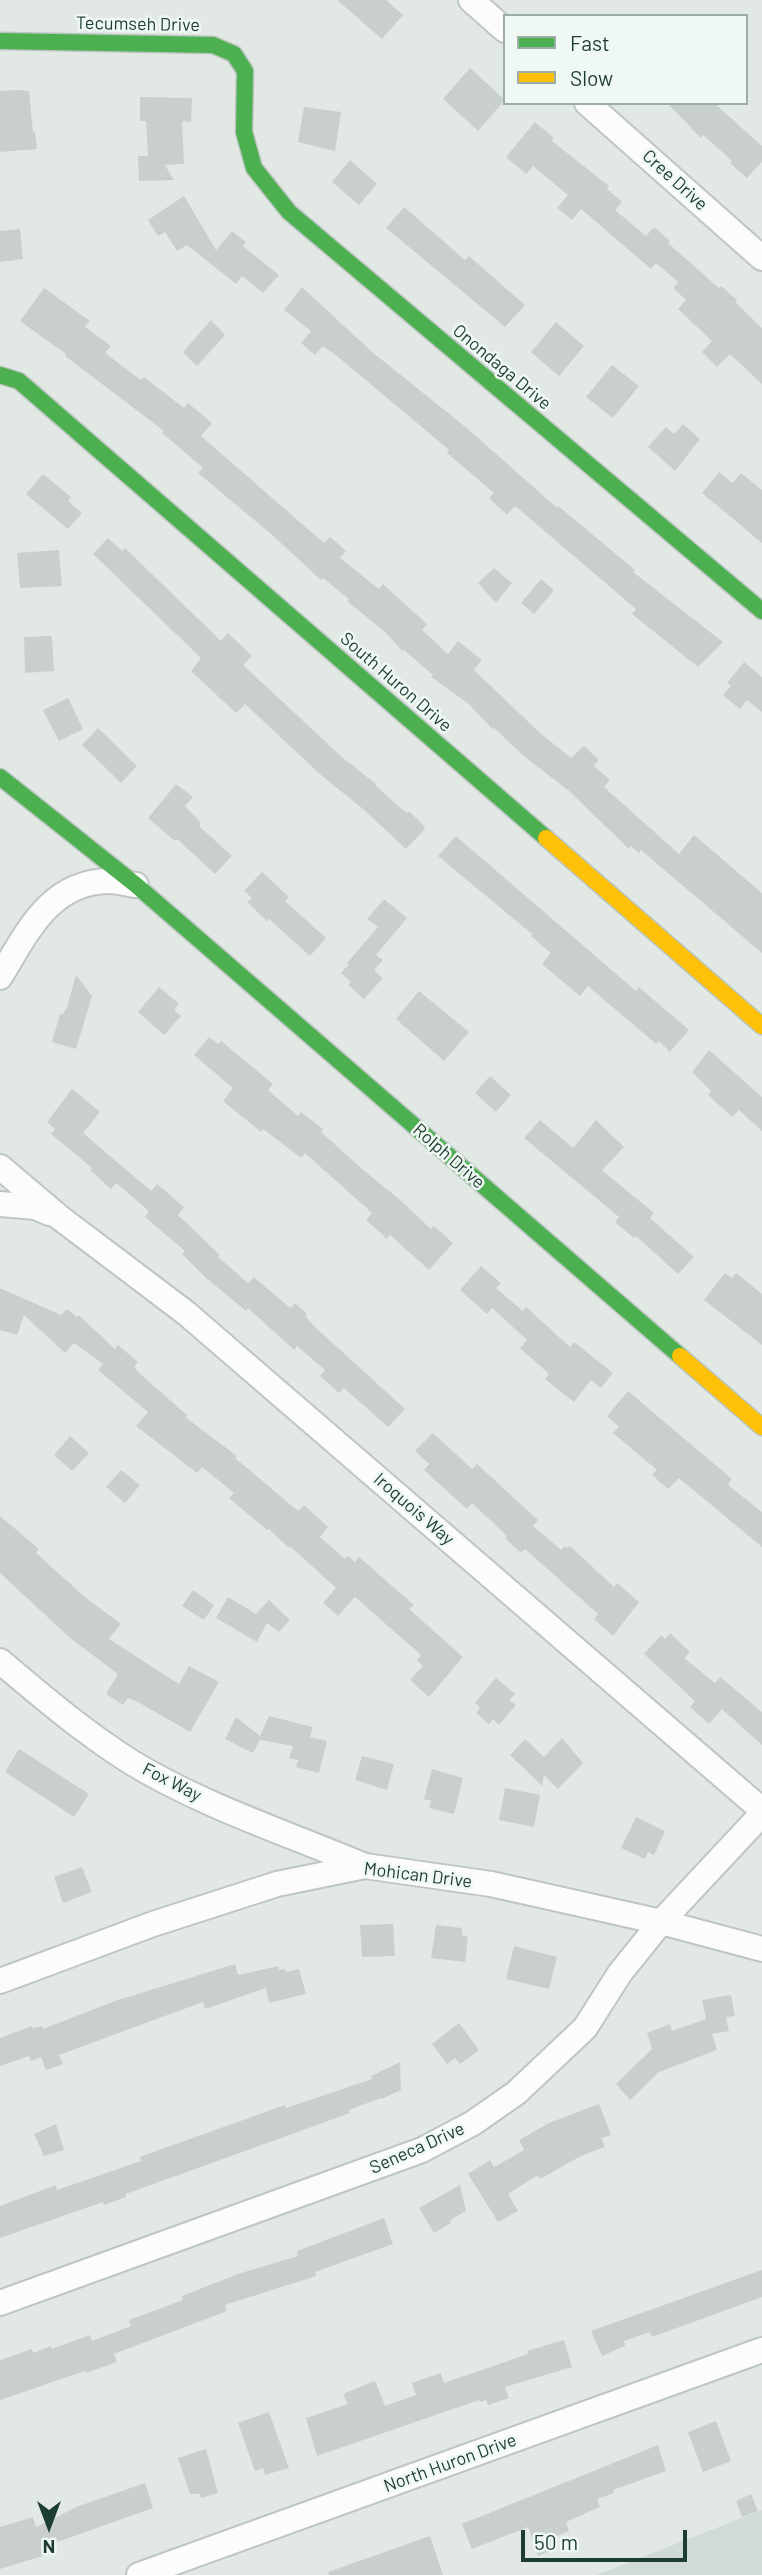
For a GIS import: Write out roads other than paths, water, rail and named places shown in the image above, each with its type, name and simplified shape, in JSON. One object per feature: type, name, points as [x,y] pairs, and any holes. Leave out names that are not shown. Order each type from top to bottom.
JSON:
[{"type":"street","points":[[471,0],[503,28]]},
{"type":"street","name":"Tecumseh Drive","points":[[0,41],[213,45],[234,54],[245,71],[244,132]]},
{"type":"street","name":"Cree Drive","points":[[589,105],[762,258]]},
{"type":"street","name":"Onondaga Drive","points":[[244,132],[254,168],[289,212],[762,611]]},
{"type":"street","name":"South Huron Drive","points":[[0,375],[19,381],[762,1026]]},
{"type":"street","name":"Rolph Drive","points":[[0,777],[136,886],[762,1427]]},
{"type":"street","points":[[0,976],[34,921],[46,906],[60,896],[109,881],[136,886]]},
{"type":"street","name":"Iroquois Way","points":[[0,1167],[59,1217],[186,1313],[762,1812]]},
{"type":"street","name":"Iroquois Way","points":[[0,1204],[35,1207],[59,1217]]},
{"type":"street","name":"Fox Way","points":[[0,1661],[132,1762],[202,1798],[365,1866]]},
{"type":"street","name":"Seneca Drive","points":[[0,2303],[422,2150],[473,2123],[516,2093],[585,2028],[620,1973],[662,1922],[762,1812]]},
{"type":"street","name":"Mohican Drive","points":[[0,1981],[153,1924],[277,1884],[365,1866],[491,1884],[662,1922],[762,1949]]},
{"type":"street","name":"North Huron Drive","points":[[139,2575],[762,2350]]}]
